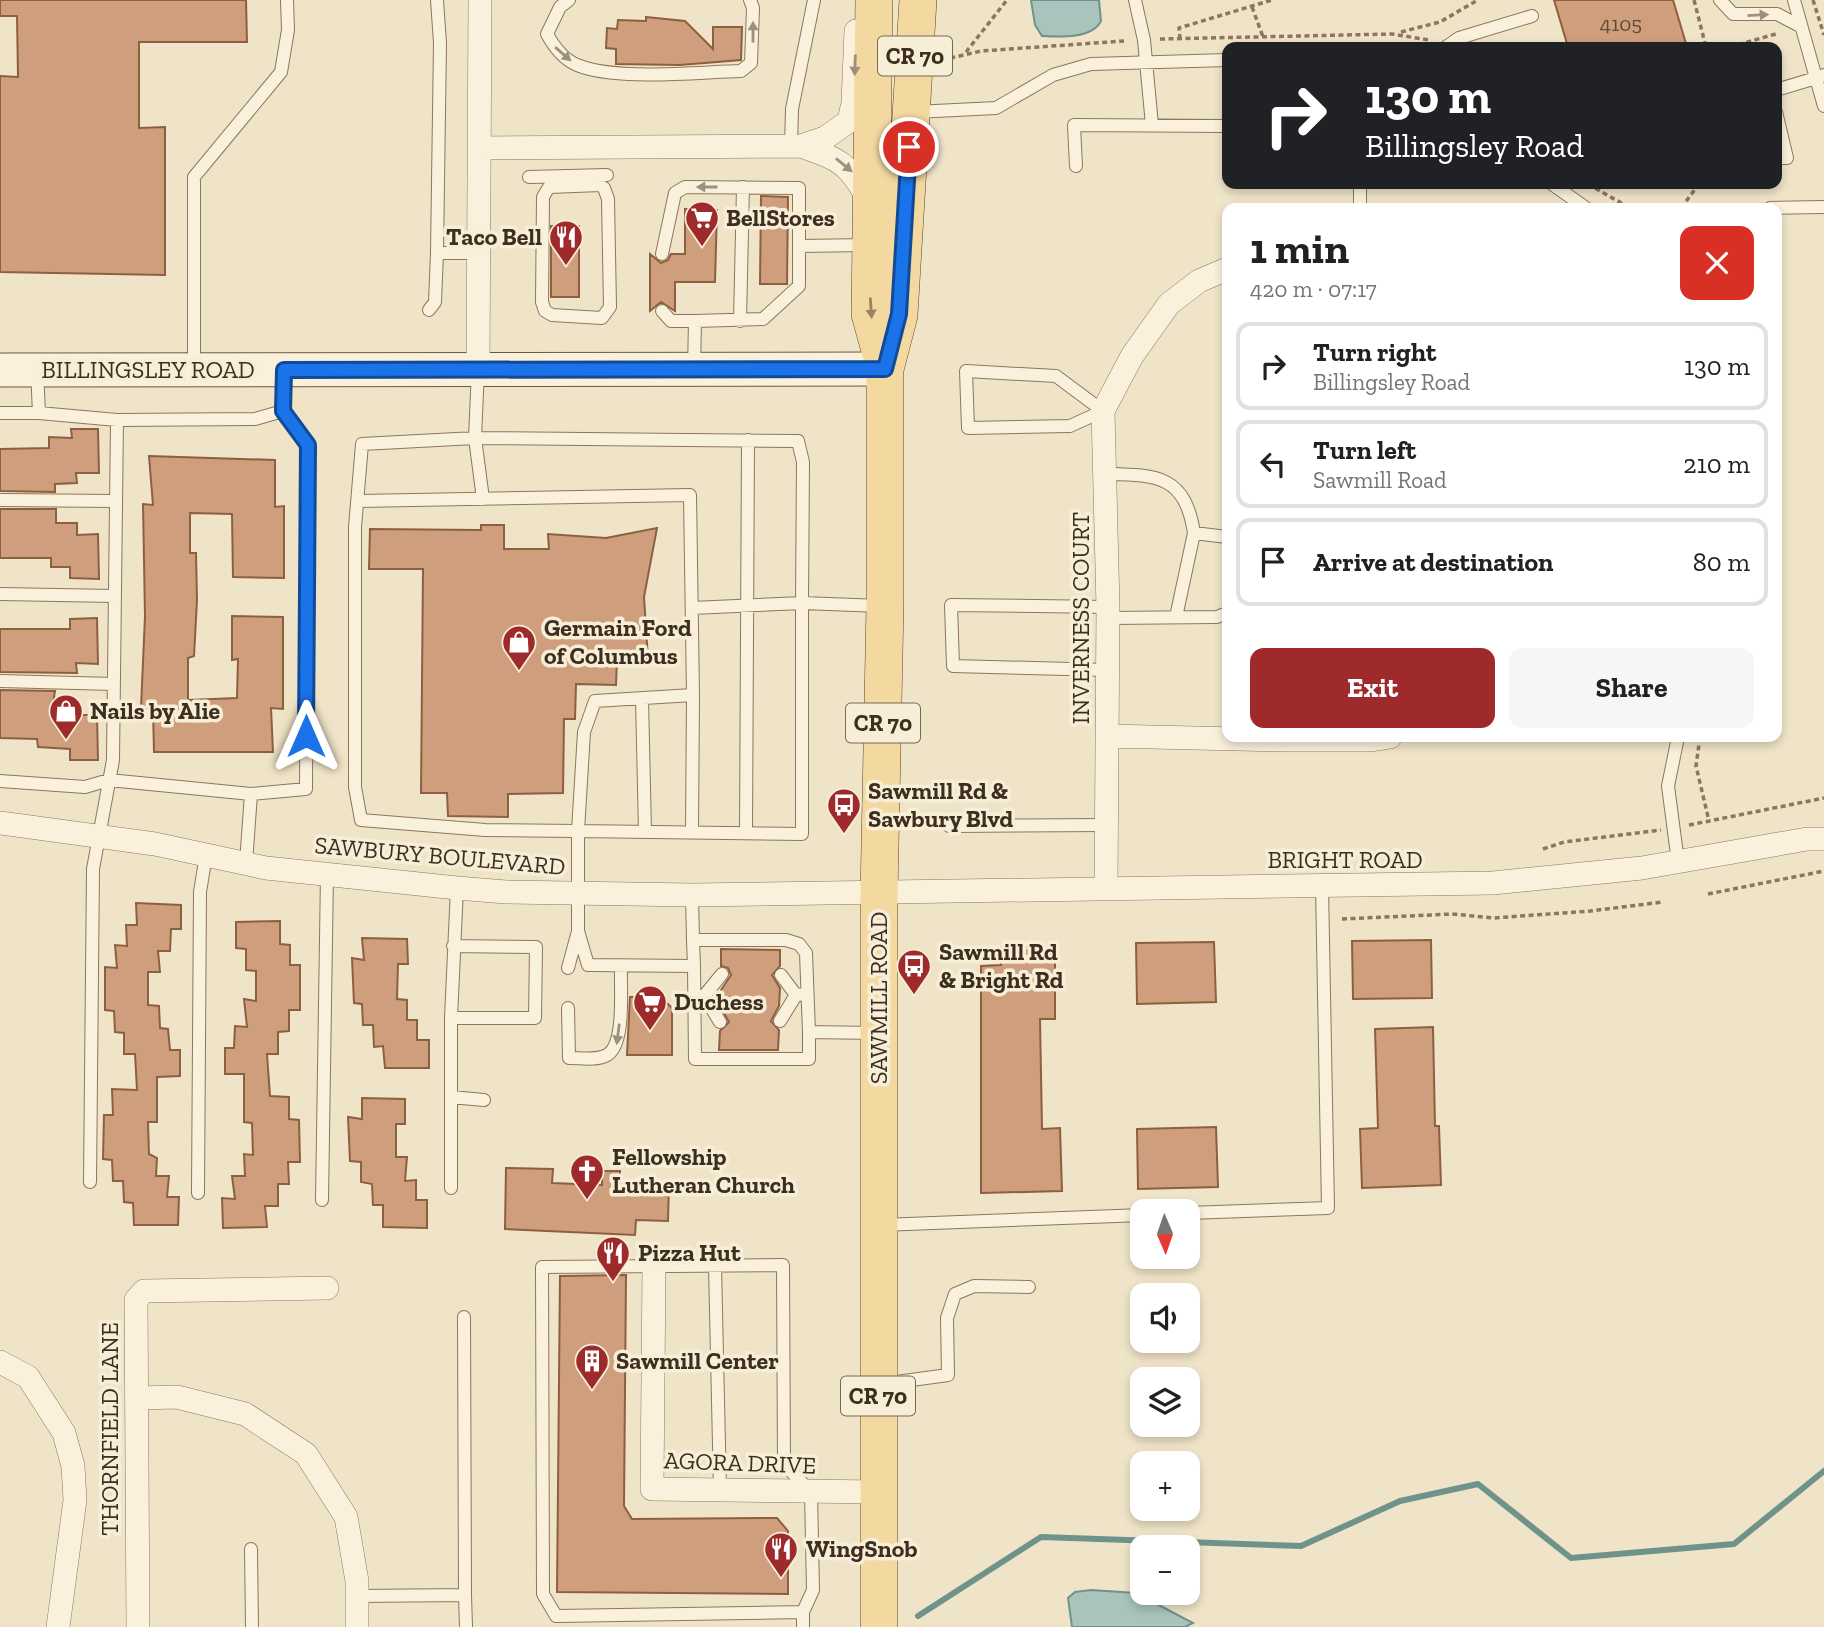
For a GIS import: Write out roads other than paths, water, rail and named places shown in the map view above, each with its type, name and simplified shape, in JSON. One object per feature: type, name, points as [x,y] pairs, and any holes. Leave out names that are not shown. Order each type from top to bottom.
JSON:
[{"type":"main road","name":"SAWMILL ROAD","points":[[872,0],[892,111],[899,314],[885,369],[885,606],[879,894],[878,1627]]},
{"type":"main road","name":"SAWMILL ROAD","points":[[885,369],[870,314],[871,202],[918,0]]},
{"type":"street","points":[[478,369],[480,0]]},
{"type":"street","points":[[479,148],[796,146],[825,138],[849,121],[853,103],[856,26],[872,0]]},
{"type":"street","points":[[796,146],[840,159],[852,171],[871,202]]},
{"type":"street","points":[[1103,411],[1132,356],[1169,304],[1199,281],[1222,272]]},
{"type":"street","name":"BILLINGSLEY ROAD","points":[[0,370],[885,369]]},
{"type":"street","name":"INVERNESS COURT","points":[[1103,411],[1107,474],[1108,612],[1106,887]]},
{"type":"street","points":[[1107,736],[1222,739]]},
{"type":"street","name":"SAWBURY BOULEVARD","points":[[0,823],[97,836],[246,863],[457,888],[692,895],[879,894]]},
{"type":"street","name":"BRIGHT ROAD","points":[[879,894],[1106,887],[1493,883],[1678,862],[1818,837]]},
{"type":"street","name":"AGORA DRIVE","points":[[654,1267],[652,1489],[878,1492]]},
{"type":"street","name":"THORNFIELD LANE","points":[[138,1627],[136,1300],[144,1291],[327,1289]]},
{"type":"street","points":[[0,1362],[28,1377],[64,1433],[73,1466],[75,1500],[58,1627]]},
{"type":"street","points":[[136,1398],[177,1397],[245,1414],[306,1454],[346,1517],[357,1595],[357,1627]]},
{"type":"lane","points":[[194,369],[197,230],[194,177],[281,72],[288,30],[287,0]]},
{"type":"lane","points":[[429,310],[435,302],[437,253],[440,43],[437,0]]},
{"type":"lane","points":[[569,0],[560,7],[547,34],[557,51],[576,65],[608,73],[741,71],[751,63],[753,8],[750,0]]},
{"type":"lane","points":[[796,146],[792,109],[814,0]]},
{"type":"lane","points":[[1135,0],[1141,20],[1152,125]]},
{"type":"lane","points":[[1720,0],[1733,14],[1777,15],[1794,28],[1820,76],[1824,106]]},
{"type":"lane","points":[[1794,0],[1794,28]]},
{"type":"lane","points":[[1453,42],[1532,16]]},
{"type":"lane","points":[[892,111],[996,108],[1065,71],[1091,64],[1222,60]]},
{"type":"lane","points":[[1782,88],[1820,76]]},
{"type":"lane","points":[[1076,166],[1074,125],[1222,126]]},
{"type":"lane","points":[[1782,137],[1787,158],[1782,158]]},
{"type":"lane","points":[[548,182],[607,175]]},
{"type":"lane","points":[[529,177],[548,182],[600,185],[604,188],[608,199],[610,307],[603,318],[576,318],[545,311],[542,197],[548,182]]},
{"type":"lane","points":[[662,254],[675,193],[685,187],[800,188],[799,286],[763,319],[671,321],[662,311]]},
{"type":"lane","points":[[740,321],[743,187]]},
{"type":"lane","points":[[1559,189],[1579,203]]},
{"type":"lane","points":[[1782,208],[1824,207]]},
{"type":"lane","points":[[799,246],[870,245]]},
{"type":"lane","points":[[437,253],[478,253]]},
{"type":"lane","points":[[694,369],[695,321]]},
{"type":"lane","points":[[478,369],[475,438],[483,499]]},
{"type":"lane","points":[[37,370],[39,413]]},
{"type":"lane","points":[[0,781],[85,787],[109,780],[251,794],[306,789],[308,445],[283,411],[284,370]]},
{"type":"lane","points":[[966,371],[1056,376],[1103,411],[1070,426],[968,428],[966,371]]},
{"type":"lane","points":[[0,413],[39,413],[117,420],[255,419],[283,411]]},
{"type":"lane","points":[[90,1182],[93,869],[113,760],[117,420]]},
{"type":"lane","points":[[475,438],[798,441],[803,462],[802,834],[485,830],[361,820],[355,787],[358,501],[362,444],[475,438]]},
{"type":"lane","points":[[746,833],[748,440]]},
{"type":"lane","points":[[1107,474],[1153,475],[1169,483],[1191,515],[1194,533],[1176,617]]},
{"type":"lane","points":[[358,501],[690,495],[692,832]]},
{"type":"lane","points":[[0,500],[116,501]]},
{"type":"lane","points":[[1194,533],[1222,536]]},
{"type":"lane","points":[[0,594],[115,596]]},
{"type":"lane","points":[[692,608],[802,603],[885,606]]},
{"type":"lane","points":[[1108,670],[953,666],[951,605],[1176,617],[1222,615]]},
{"type":"lane","points":[[0,681],[114,684]]},
{"type":"lane","points":[[568,968],[578,931],[578,831],[584,732],[595,701],[692,695]]},
{"type":"lane","points":[[642,698],[645,832]]},
{"type":"lane","points":[[1677,742],[1668,786],[1678,862]]},
{"type":"lane","points":[[246,863],[251,794]]},
{"type":"lane","points":[[949,826],[1107,825]]},
{"type":"lane","points":[[198,1193],[200,892],[205,855]]},
{"type":"lane","points":[[322,1200],[327,874]]},
{"type":"lane","points":[[1200,1213],[1328,1208],[1322,886]]},
{"type":"lane","points":[[452,1188],[451,1018],[457,888]]},
{"type":"lane","points":[[692,895],[693,940],[694,966],[699,996],[695,1059],[809,1059],[809,1032],[802,995],[806,953],[799,944],[786,940],[693,940]]},
{"type":"lane","points":[[578,931],[588,965],[694,966]]},
{"type":"lane","points":[[451,1018],[536,1018],[537,947],[453,946]]},
{"type":"lane","points":[[568,1008],[569,1058],[598,1059],[608,1055],[619,1041],[621,966]]},
{"type":"lane","points":[[699,996],[722,974]]},
{"type":"lane","points":[[781,975],[802,995]]},
{"type":"lane","points":[[780,1021],[802,995]]},
{"type":"lane","points":[[699,996],[720,1022]]},
{"type":"lane","points":[[809,1032],[880,1033]]},
{"type":"lane","points":[[451,1097],[484,1100]]},
{"type":"lane","points":[[879,1225],[1130,1215]]},
{"type":"lane","points":[[803,1612],[556,1616],[543,1594],[542,1267],[783,1265],[784,1464],[811,1492],[813,1590],[803,1612],[803,1627]]},
{"type":"lane","points":[[715,1266],[720,1490]]},
{"type":"lane","points":[[878,1384],[948,1375],[947,1318],[955,1294],[974,1286],[1029,1287]]},
{"type":"lane","points":[[464,1318],[466,1627]]},
{"type":"lane","points":[[251,1549],[252,1627]]},
{"type":"lane","points":[[357,1595],[465,1595]]},
{"type":"water","points":[[1031,0],[1099,0],[1101,21],[1097,27],[1083,34],[1042,36],[1035,25]]},
{"type":"water","points":[[1091,1590],[1130,1593],[1130,1605],[1159,1605],[1193,1623],[1185,1627],[1072,1627],[1068,1598],[1075,1592]]},
{"type":"waterway","points":[[918,1616],[1041,1537],[1301,1546],[1400,1501],[1478,1484],[1571,1558],[1734,1544],[1824,1471]]},
{"type":"place","name":"BellStores","points":[[702,248]]},
{"type":"place","name":"Taco Bell","points":[[566,267]]},
{"type":"place","name":"Germain Ford of Columbus","points":[[519,672]]},
{"type":"place","name":"Nails by Alie","points":[[66,741]]},
{"type":"place","name":"Sawmill Rd & Sawbury Blvd","points":[[844,835]]},
{"type":"place","name":"Sawmill Rd & Bright Rd","points":[[914,996]]},
{"type":"place","name":"Duchess","points":[[650,1032]]},
{"type":"place","name":"Fellowship Lutheran Church","points":[[587,1201]]},
{"type":"place","name":"Pizza Hut","points":[[613,1283]]},
{"type":"place","name":"Sawmill Center","points":[[592,1391]]},
{"type":"place","name":"WingSnob","points":[[781,1579]]}]
